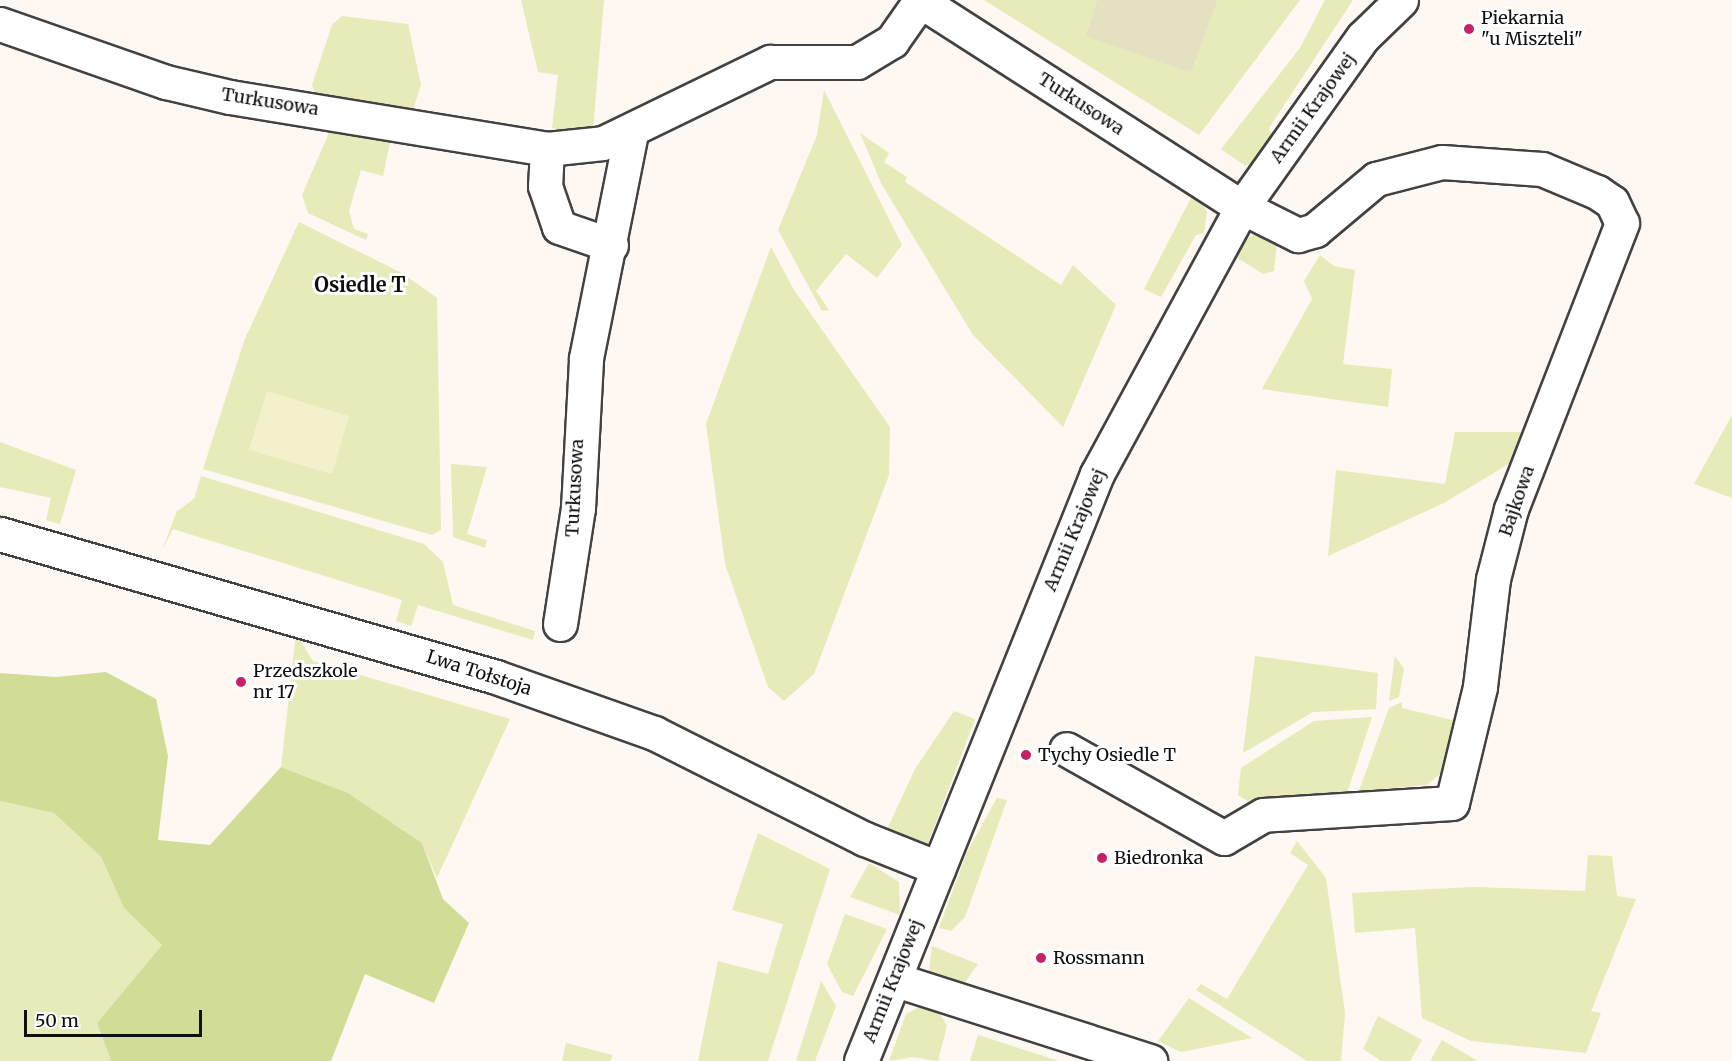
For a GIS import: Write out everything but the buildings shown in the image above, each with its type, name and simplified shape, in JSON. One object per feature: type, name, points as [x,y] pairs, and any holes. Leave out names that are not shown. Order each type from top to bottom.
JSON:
[{"type":"street","name":"Turkusowa","points":[[0,24],[187,87],[547,148],[603,143],[631,132],[770,62],[857,62],[877,54],[919,0],[1242,207]]},
{"type":"street","name":"Armii Krajowej","points":[[1363,37],[1379,0]]},
{"type":"street","name":"Armii Krajowej","points":[[861,1061],[896,980],[938,868],[1082,506],[1242,207],[1363,37],[1401,0]]},
{"type":"street","name":"Turkusowa","points":[[560,624],[578,508],[586,358],[611,245],[631,132]]},
{"type":"street","points":[[547,148],[545,186],[559,227],[611,245]]},
{"type":"street","name":"Bajkowa","points":[[1066,749],[1224,838],[1263,815],[1452,803],[1480,687],[1493,579],[1511,509],[1622,223],[1612,202],[1542,170],[1442,162],[1376,179],[1315,230],[1298,235],[1242,207]]},
{"type":"street","name":"Lwa Tołstoja","points":[[0,534],[496,677],[632,725],[865,839],[938,868]]},
{"type":"street","points":[[896,980],[1150,1061]]},
{"type":"green space","points":[[521,0],[604,0],[593,130],[582,134],[552,128],[558,75],[538,72]]},
{"type":"green space","points":[[984,0],[1097,0],[1085,35],[1191,73],[1218,0],[1300,0],[1199,135]]},
{"type":"green space","points":[[1325,0],[1353,0],[1269,128],[1273,137],[1257,165],[1244,165],[1221,149],[1300,48]]},
{"type":"green space","points":[[342,16],[408,24],[421,85],[413,109],[400,115],[318,102],[312,85],[332,25]]},
{"type":"green space","points":[[824,90],[902,245],[877,278],[846,254],[816,291],[829,310],[822,311],[778,230],[817,135]]},
{"type":"green space","points":[[335,119],[393,129],[383,176],[361,170],[349,211],[354,229],[368,234],[366,240],[308,213],[302,195]]},
{"type":"green space","points":[[860,133],[889,153],[884,162],[907,177],[905,182],[1061,285],[1073,265],[1116,305],[1063,427],[973,335],[882,185]]},
{"type":"green space","points":[[1195,190],[1207,212],[1204,233],[1196,235],[1161,297],[1144,289]]},
{"type":"green space","points":[[299,222],[402,273],[437,298],[441,530],[432,535],[203,469],[244,341]]},
{"type":"green space","points":[[1256,233],[1266,233],[1277,243],[1274,271],[1263,274],[1236,257],[1245,240]]},
{"type":"green space","points":[[771,247],[794,290],[890,427],[889,475],[814,674],[784,701],[768,687],[725,564],[706,424]]},
{"type":"green space","points":[[1320,255],[1334,266],[1355,270],[1343,364],[1392,369],[1388,407],[1262,389],[1312,299],[1304,281]]},
{"type":"green space","points":[[267,391],[349,416],[332,474],[249,450]]},
{"type":"green space","points":[[1732,415],[1732,498],[1694,484]]},
{"type":"green space","points":[[1455,432],[1535,432],[1532,450],[1444,503],[1328,556],[1336,470],[1445,484]]},
{"type":"green space","points":[[0,442],[76,470],[60,524],[46,520],[51,498],[0,487]]},
{"type":"green space","points":[[451,464],[487,467],[467,534],[487,540],[485,548],[453,537]]},
{"type":"green space","points":[[201,476],[424,544],[443,562],[453,605],[535,631],[533,640],[418,605],[411,626],[396,621],[402,600],[173,529],[162,550],[177,511],[194,499]]},
{"type":"green space","points":[[296,634],[313,661],[510,719],[437,878],[422,843],[348,793],[281,767]]},
{"type":"green space","points":[[1255,656],[1378,673],[1376,709],[1313,712],[1243,753]]},
{"type":"green space","points":[[1395,656],[1404,669],[1399,697],[1389,701]]},
{"type":"green space","points":[[106,672],[156,699],[168,756],[158,840],[210,845],[281,767],[348,793],[422,843],[443,899],[469,923],[434,1003],[365,974],[331,1061],[111,1061],[97,1023],[162,945],[124,908],[101,857],[54,813],[0,801],[0,673],[56,677]]},
{"type":"green space","points":[[1402,702],[1402,708],[1456,721],[1445,769],[1427,785],[1359,791],[1389,708]]},
{"type":"green space","points":[[954,711],[975,719],[927,846],[883,838],[915,769]]},
{"type":"green space","points":[[1372,717],[1344,802],[1264,811],[1238,795],[1241,768],[1314,721]]},
{"type":"green space","points":[[997,798],[1007,800],[965,917],[951,931],[939,928],[967,852]]},
{"type":"green space","points":[[0,801],[54,813],[101,857],[124,908],[162,945],[97,1023],[111,1061],[0,1061]]},
{"type":"green space","points":[[758,833],[830,869],[768,1061],[698,1061],[718,961],[768,974],[783,924],[732,910]]},
{"type":"green space","points":[[1297,841],[1326,878],[1345,1013],[1341,1061],[1307,1061],[1196,990],[1201,984],[1227,999],[1308,865],[1290,853]]},
{"type":"green space","points":[[1588,855],[1612,856],[1617,896],[1636,899],[1591,1011],[1601,1013],[1586,1053],[1471,1041],[1422,1018],[1415,928],[1355,933],[1352,893],[1474,887],[1585,891]]},
{"type":"green space","points":[[869,863],[899,882],[900,915],[850,897]]},
{"type":"green space","points":[[845,914],[887,929],[853,996],[842,992],[827,964]]},
{"type":"green space","points":[[932,946],[978,964],[965,982],[940,981],[929,971]]},
{"type":"green space","points":[[821,981],[836,1006],[815,1061],[796,1061]]},
{"type":"green space","points":[[1189,998],[1252,1038],[1181,1052],[1158,1041]]},
{"type":"green space","points":[[923,1005],[937,1009],[947,1026],[938,1061],[912,1057],[889,1061],[906,1014]]},
{"type":"green space","points":[[1378,1016],[1422,1040],[1410,1061],[1381,1061],[1363,1049]]},
{"type":"green space","points":[[978,1035],[1059,1061],[970,1061]]},
{"type":"green space","points":[[1442,1040],[1478,1061],[1430,1061]]},
{"type":"green space","points":[[566,1043],[613,1055],[610,1061],[562,1061]]},
{"type":"shaded area","points":[[1097,0],[1218,0],[1191,73],[1085,36]]},
{"type":"place","name":"Piekarnia \"u Miszteli\"","points":[[1469,29]]},
{"type":"place","name":"Przedszkole nr 17","points":[[241,682]]},
{"type":"place","name":"Tychy Osiedle T","points":[[1026,755]]},
{"type":"place","name":"Biedronka","points":[[1102,858]]},
{"type":"place","name":"Rossmann","points":[[1041,958]]},
{"type":"district","name":"Osiedle T","points":[[360,284]]}]
